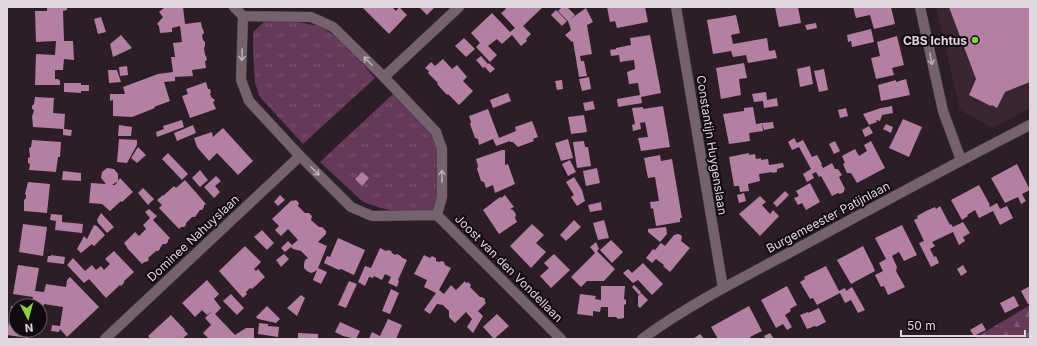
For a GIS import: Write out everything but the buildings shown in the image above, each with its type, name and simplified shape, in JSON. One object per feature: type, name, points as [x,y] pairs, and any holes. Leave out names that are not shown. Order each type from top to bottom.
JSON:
[{"type":"street","points":[[234,7],[243,16]]},
{"type":"street","points":[[384,77],[459,7]]},
{"type":"street","name":"Constantijn Huygenslaan","points":[[676,7],[723,288]]},
{"type":"street","points":[[920,7],[943,111],[961,160]]},
{"type":"street","name":"Joost van den Vondellaan","points":[[437,215],[442,197],[442,149],[436,132],[384,77],[334,27],[311,16],[243,16],[242,80],[249,102],[300,156],[351,207],[372,216],[437,215],[561,339]]},
{"type":"street","name":"Burgemeester Patijnlaan","points":[[642,339],[658,327],[723,288],[961,160],[1030,125]]},
{"type":"street","name":"Dominee Nahuyslaan","points":[[105,339],[300,156]]},
{"type":"shaded area","points":[[936,7],[1030,7],[1030,108],[993,128],[960,110]]},
{"type":"green space","points":[[293,21],[318,26],[326,30],[349,49],[375,78],[303,144],[260,97],[255,83],[253,32],[264,22]]},
{"type":"green space","points":[[394,93],[436,136],[438,146],[438,206],[430,214],[408,215],[363,202],[320,162]]},
{"type":"green space","points":[[1030,305],[1030,339],[973,339]]},
{"type":"place","name":"CBS Ichtus","points":[[975,40]]}]
